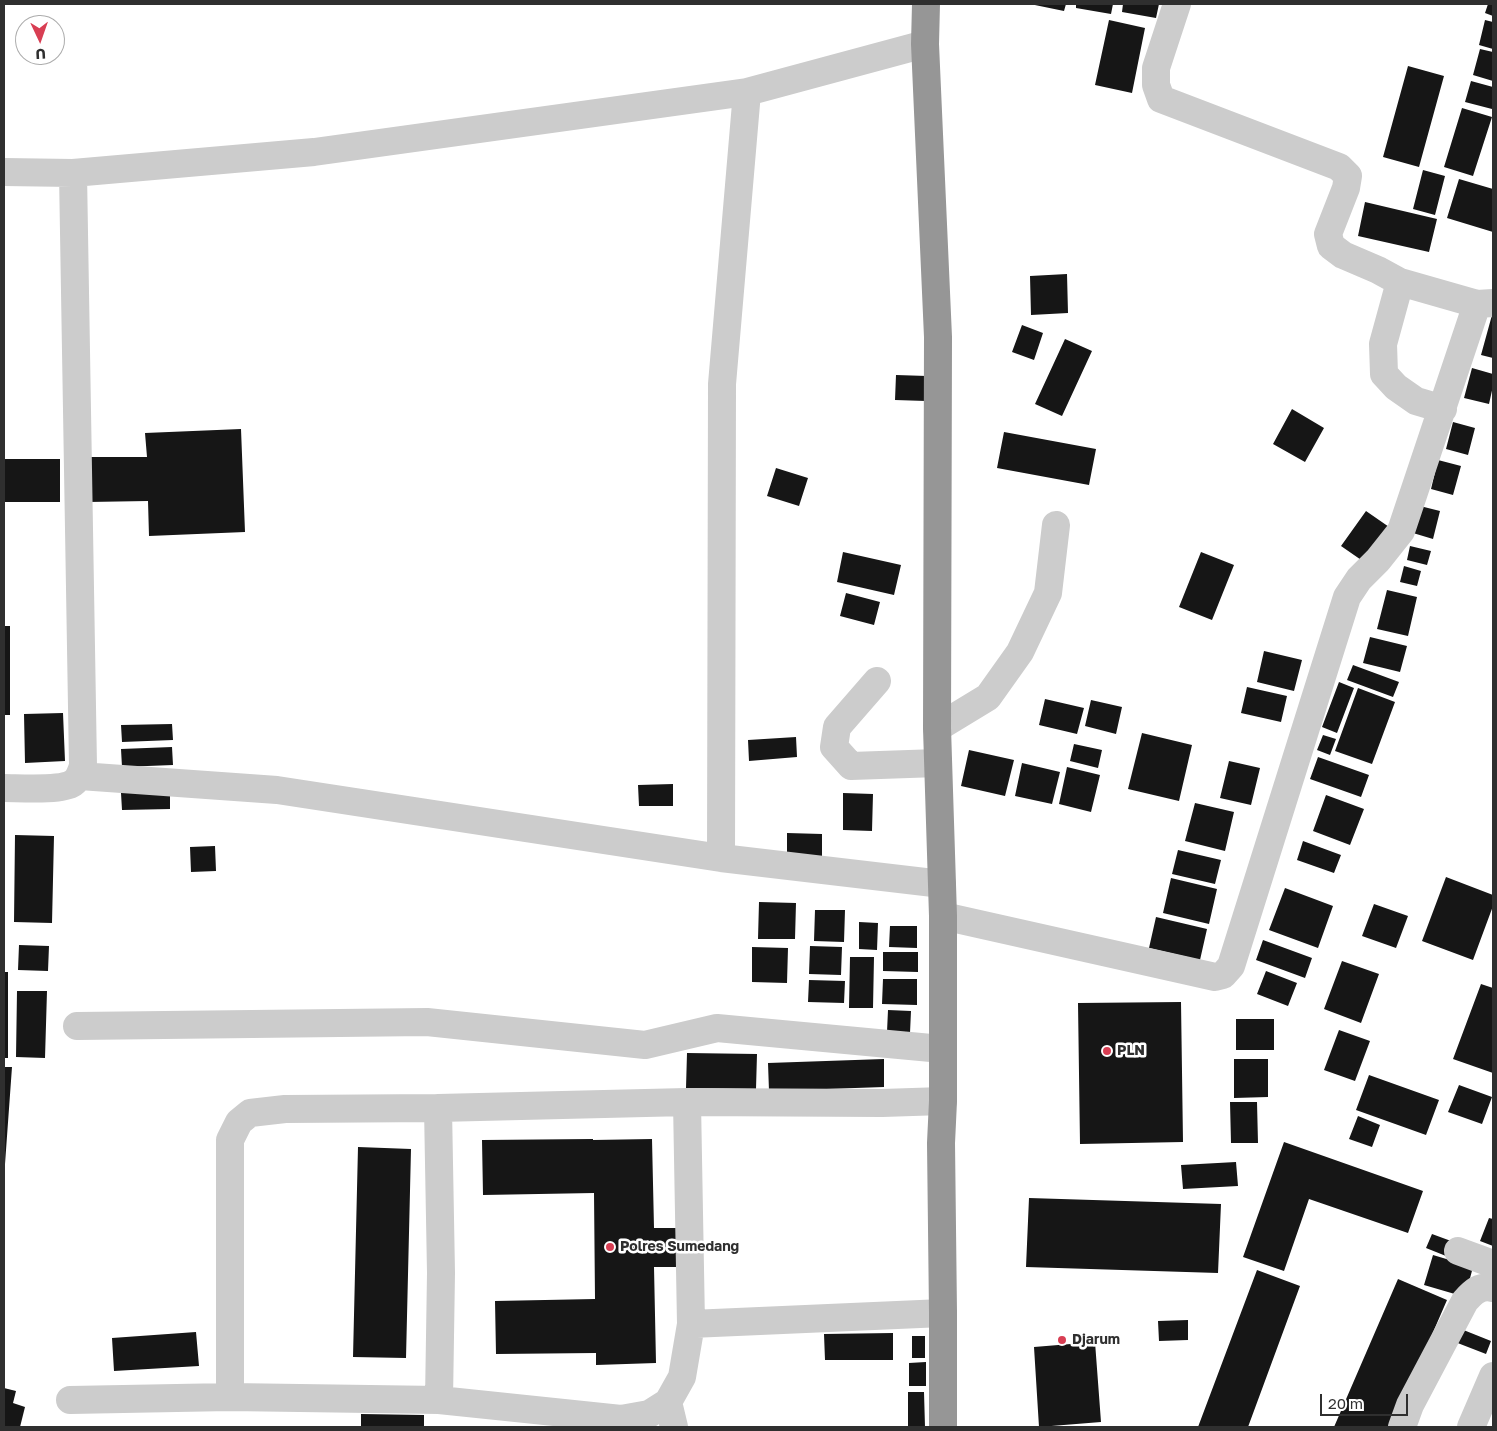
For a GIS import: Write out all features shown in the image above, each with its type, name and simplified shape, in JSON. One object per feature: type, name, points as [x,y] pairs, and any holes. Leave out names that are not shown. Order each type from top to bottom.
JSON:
[{"type":"highway","points":[[926,4],[925,44],[938,337],[937,728],[943,916],[943,1101],[940,1143],[943,1427]]},
{"type":"street","points":[[943,916],[1215,977],[1223,975],[1230,966],[1347,597],[1359,579],[1378,560],[1401,530],[1443,409],[1485,304],[1400,282],[1343,255],[1331,246],[1328,234],[1346,188],[1348,176],[1339,167],[1161,99],[1156,85],[1156,68],[1177,4]]},
{"type":"street","points":[[4,172],[73,173],[314,152],[747,92],[925,44]]},
{"type":"street","points":[[721,858],[722,384],[747,92]]},
{"type":"street","points":[[4,788],[62,787],[74,782],[80,776],[83,766],[73,173]]},
{"type":"street","points":[[1400,282],[1383,344],[1384,374],[1396,387],[1416,402],[1443,409]]},
{"type":"street","points":[[937,728],[988,698],[1020,652],[1048,593],[1056,525]]},
{"type":"street","points":[[877,681],[837,727],[834,747],[851,766],[938,764]]},
{"type":"street","points":[[80,776],[277,790],[721,858],[942,884]]},
{"type":"street","points":[[77,1026],[427,1022],[645,1045],[717,1028],[942,1048]]},
{"type":"street","points":[[230,1398],[230,1140],[239,1122],[250,1113],[285,1109],[438,1108],[687,1102],[882,1103],[943,1101]]},
{"type":"street","points":[[70,1400],[230,1398],[439,1400],[621,1419],[649,1414],[671,1415],[682,1377],[691,1324],[687,1102]]},
{"type":"street","points":[[438,1108],[441,1273],[439,1400]]},
{"type":"street","points":[[1458,1251],[1493,1264]]},
{"type":"street","points":[[1402,1427],[1410,1405],[1465,1301],[1474,1291],[1486,1286],[1493,1288]]},
{"type":"street","points":[[691,1324],[943,1313]]},
{"type":"street","points":[[1471,1427],[1493,1376]]},
{"type":"building","points":[[1030,4],[1066,4],[1064,11]]},
{"type":"building","points":[[1076,4],[1113,4],[1111,14],[1076,8]]},
{"type":"building","points":[[1123,4],[1159,4],[1156,18],[1122,12]]},
{"type":"building","points":[[1488,4],[1493,4],[1493,16],[1485,13]]},
{"type":"building","points":[[1109,20],[1145,28],[1132,93],[1095,85]]},
{"type":"building","points":[[1485,20],[1493,22],[1493,49],[1479,45]]},
{"type":"building","points":[[1480,49],[1493,52],[1493,81],[1473,75]]},
{"type":"building","points":[[1408,66],[1444,76],[1419,167],[1383,157]]},
{"type":"building","points":[[1471,81],[1493,87],[1492,109],[1465,102]]},
{"type":"building","points":[[1462,108],[1492,117],[1473,176],[1444,167]]},
{"type":"building","points":[[1423,170],[1445,176],[1435,215],[1413,209]]},
{"type":"building","points":[[1459,179],[1493,189],[1493,232],[1447,218]]},
{"type":"building","points":[[1365,202],[1437,219],[1429,252],[1358,236]]},
{"type":"building","points":[[1067,274],[1068,313],[1031,315],[1030,276]]},
{"type":"building","points":[[1493,315],[1493,358],[1481,355]]},
{"type":"building","points":[[1022,325],[1043,333],[1034,360],[1012,352]]},
{"type":"building","points":[[1065,339],[1092,351],[1062,416],[1035,404]]},
{"type":"building","points":[[1472,368],[1493,374],[1493,386],[1489,404],[1464,398]]},
{"type":"building","points":[[896,375],[927,376],[926,401],[895,400]]},
{"type":"building","points":[[1292,409],[1324,428],[1305,462],[1273,444]]},
{"type":"building","points":[[1453,422],[1475,428],[1468,455],[1446,449]]},
{"type":"building","points":[[241,429],[245,532],[149,536],[148,501],[88,502],[87,457],[147,457],[145,433]]},
{"type":"building","points":[[1004,432],[1096,449],[1089,485],[997,468]]},
{"type":"building","points":[[4,459],[60,459],[60,502],[4,502]]},
{"type":"building","points":[[1438,460],[1461,466],[1453,495],[1431,489]]},
{"type":"building","points":[[776,468],[808,478],[799,506],[767,496]]},
{"type":"building","points":[[1420,506],[1440,511],[1433,539],[1413,533]]},
{"type":"building","points":[[1366,511],[1392,529],[1367,564],[1341,546]]},
{"type":"building","points":[[1410,546],[1431,551],[1427,565],[1407,560]]},
{"type":"building","points":[[843,552],[901,565],[894,595],[837,582]]},
{"type":"building","points":[[1201,552],[1234,565],[1212,620],[1179,607]]},
{"type":"building","points":[[1404,566],[1421,571],[1417,586],[1400,582]]},
{"type":"building","points":[[1387,590],[1417,597],[1408,636],[1377,629]]},
{"type":"building","points":[[846,593],[880,602],[874,625],[840,616]]},
{"type":"building","points":[[4,626],[10,626],[10,715],[4,715]]},
{"type":"building","points":[[1370,637],[1407,646],[1400,672],[1363,663]]},
{"type":"building","points":[[1264,651],[1302,660],[1294,691],[1257,682]]},
{"type":"building","points":[[1353,665],[1399,682],[1393,697],[1347,680]]},
{"type":"building","points":[[1339,682],[1354,688],[1337,733],[1322,727]]},
{"type":"building","points":[[1247,687],[1287,696],[1281,722],[1241,713]]},
{"type":"building","points":[[1358,688],[1395,702],[1372,764],[1335,751]]},
{"type":"building","points":[[1045,699],[1084,708],[1077,734],[1039,725]]},
{"type":"building","points":[[1091,700],[1122,707],[1116,734],[1085,726]]},
{"type":"building","points":[[63,713],[65,761],[25,763],[24,714]]},
{"type":"building","points":[[172,724],[173,740],[122,742],[121,725]]},
{"type":"building","points":[[1142,733],[1192,745],[1179,801],[1128,789]]},
{"type":"building","points":[[1323,735],[1336,739],[1330,755],[1317,750]]},
{"type":"building","points":[[796,737],[797,757],[749,761],[748,740]]},
{"type":"building","points":[[1074,744],[1102,750],[1098,768],[1070,761]]},
{"type":"building","points":[[172,747],[173,765],[122,767],[121,749]]},
{"type":"building","points":[[969,750],[1014,760],[1005,796],[961,786]]},
{"type":"building","points":[[1318,757],[1369,775],[1361,797],[1310,779]]},
{"type":"building","points":[[1229,761],[1260,768],[1251,805],[1220,798]]},
{"type":"building","points":[[1022,763],[1060,772],[1052,804],[1015,796]]},
{"type":"building","points":[[1067,767],[1100,775],[1091,812],[1059,804]]},
{"type":"building","points":[[673,784],[673,806],[639,806],[638,785]]},
{"type":"building","points":[[170,792],[170,809],[122,810],[121,793]]},
{"type":"building","points":[[843,793],[873,794],[872,831],[843,830]]},
{"type":"building","points":[[1326,795],[1364,809],[1350,845],[1313,831]]},
{"type":"building","points":[[1195,803],[1234,812],[1225,851],[1185,841]]},
{"type":"building","points":[[787,833],[822,834],[822,860],[787,859]]},
{"type":"building","points":[[15,835],[54,836],[52,923],[14,922]]},
{"type":"building","points":[[1303,841],[1341,855],[1334,873],[1297,860]]},
{"type":"building","points":[[215,846],[216,871],[191,872],[190,847]]},
{"type":"building","points":[[1178,850],[1221,860],[1215,884],[1172,874]]},
{"type":"building","points":[[1446,877],[1493,895],[1493,906],[1473,960],[1422,941]]},
{"type":"building","points":[[1171,878],[1217,889],[1209,924],[1163,913]]},
{"type":"building","points":[[1285,888],[1333,906],[1318,948],[1269,930]]},
{"type":"building","points":[[759,902],[796,903],[795,939],[758,939]]},
{"type":"building","points":[[1374,904],[1408,916],[1396,948],[1362,936]]},
{"type":"building","points":[[815,910],[845,910],[844,942],[814,941]]},
{"type":"building","points":[[1156,917],[1207,929],[1200,960],[1149,948]]},
{"type":"building","points":[[859,922],[878,923],[877,950],[859,949]]},
{"type":"building","points":[[890,926],[917,926],[917,948],[889,947]]},
{"type":"building","points":[[1263,940],[1312,958],[1305,978],[1256,960]]},
{"type":"building","points":[[19,945],[49,946],[48,971],[18,970]]},
{"type":"building","points":[[810,946],[842,947],[841,975],[809,974]]},
{"type":"building","points":[[752,947],[788,948],[787,983],[752,982]]},
{"type":"building","points":[[883,952],[918,952],[918,972],[883,971]]},
{"type":"building","points":[[850,957],[874,957],[873,1008],[849,1008]]},
{"type":"building","points":[[1342,961],[1379,974],[1361,1023],[1324,1009]]},
{"type":"building","points":[[1266,971],[1297,983],[1288,1006],[1257,994]]},
{"type":"building","points":[[4,972],[8,972],[8,1058],[4,1058]]},
{"type":"building","points":[[883,979],[917,979],[917,1005],[882,1004]]},
{"type":"building","points":[[809,980],[845,981],[844,1003],[808,1002]]},
{"type":"building","points":[[1481,984],[1493,988],[1493,1073],[1453,1059]]},
{"type":"building","points":[[17,991],[47,991],[45,1058],[16,1057]]},
{"type":"building","points":[[1181,1002],[1183,1142],[1080,1144],[1078,1003]]},
{"type":"building","points":[[888,1010],[911,1011],[910,1033],[887,1032]]},
{"type":"building","points":[[1236,1019],[1274,1019],[1274,1050],[1236,1050]]},
{"type":"building","points":[[1339,1030],[1370,1041],[1355,1081],[1324,1070]]},
{"type":"building","points":[[687,1053],[757,1054],[756,1089],[686,1088]]},
{"type":"building","points":[[884,1059],[884,1087],[769,1091],[768,1063]]},
{"type":"building","points":[[1234,1059],[1268,1059],[1268,1097],[1234,1098]]},
{"type":"building","points":[[4,1067],[12,1067],[5,1164],[4,1164]]},
{"type":"building","points":[[1369,1075],[1439,1100],[1426,1135],[1356,1110]]},
{"type":"building","points":[[1459,1085],[1492,1097],[1482,1124],[1448,1112]]},
{"type":"building","points":[[1230,1102],[1257,1102],[1258,1143],[1231,1143]]},
{"type":"building","points":[[1358,1116],[1380,1125],[1372,1147],[1349,1139]]},
{"type":"building","points":[[652,1139],[654,1228],[684,1228],[683,1267],[654,1267],[656,1363],[596,1365],[596,1353],[496,1354],[495,1301],[595,1299],[594,1193],[483,1195],[482,1140]]},
{"type":"building","points":[[1284,1142],[1423,1191],[1408,1233],[1309,1199],[1284,1271],[1243,1257]]},
{"type":"building","points":[[358,1147],[411,1149],[406,1358],[353,1357]]},
{"type":"building","points":[[1236,1162],[1238,1186],[1183,1189],[1181,1165]]},
{"type":"building","points":[[1029,1198],[1221,1204],[1218,1273],[1026,1267]]},
{"type":"building","points":[[1489,1218],[1493,1219],[1493,1246],[1480,1241]]},
{"type":"building","points":[[1432,1234],[1451,1241],[1446,1256],[1426,1248]]},
{"type":"building","points":[[1433,1255],[1473,1267],[1465,1297],[1424,1285]]},
{"type":"building","points":[[1257,1270],[1300,1286],[1248,1427],[1198,1427]]},
{"type":"building","points":[[1398,1279],[1447,1300],[1392,1427],[1334,1427]]},
{"type":"building","points":[[1188,1320],[1188,1340],[1159,1341],[1158,1321]]},
{"type":"building","points":[[1461,1329],[1491,1341],[1486,1354],[1455,1342]]},
{"type":"building","points":[[196,1332],[199,1366],[114,1371],[112,1338]]},
{"type":"building","points":[[893,1333],[893,1360],[825,1360],[824,1334]]},
{"type":"building","points":[[912,1336],[925,1336],[925,1358],[912,1358]]},
{"type":"building","points":[[1095,1342],[1101,1422],[1039,1427],[1034,1347]]},
{"type":"building","points":[[926,1362],[926,1386],[909,1386],[909,1363]]},
{"type":"building","points":[[4,1388],[16,1391],[13,1403],[25,1407],[20,1427],[4,1427]]},
{"type":"building","points":[[908,1392],[924,1392],[925,1427],[908,1427]]},
{"type":"building","points":[[361,1414],[424,1415],[424,1427],[361,1427]]},
{"type":"place","name":"PLN","points":[[1107,1051]]},
{"type":"place","name":"Polres Sumedang","points":[[610,1247]]},
{"type":"place","name":"Djarum","points":[[1062,1340]]}]
